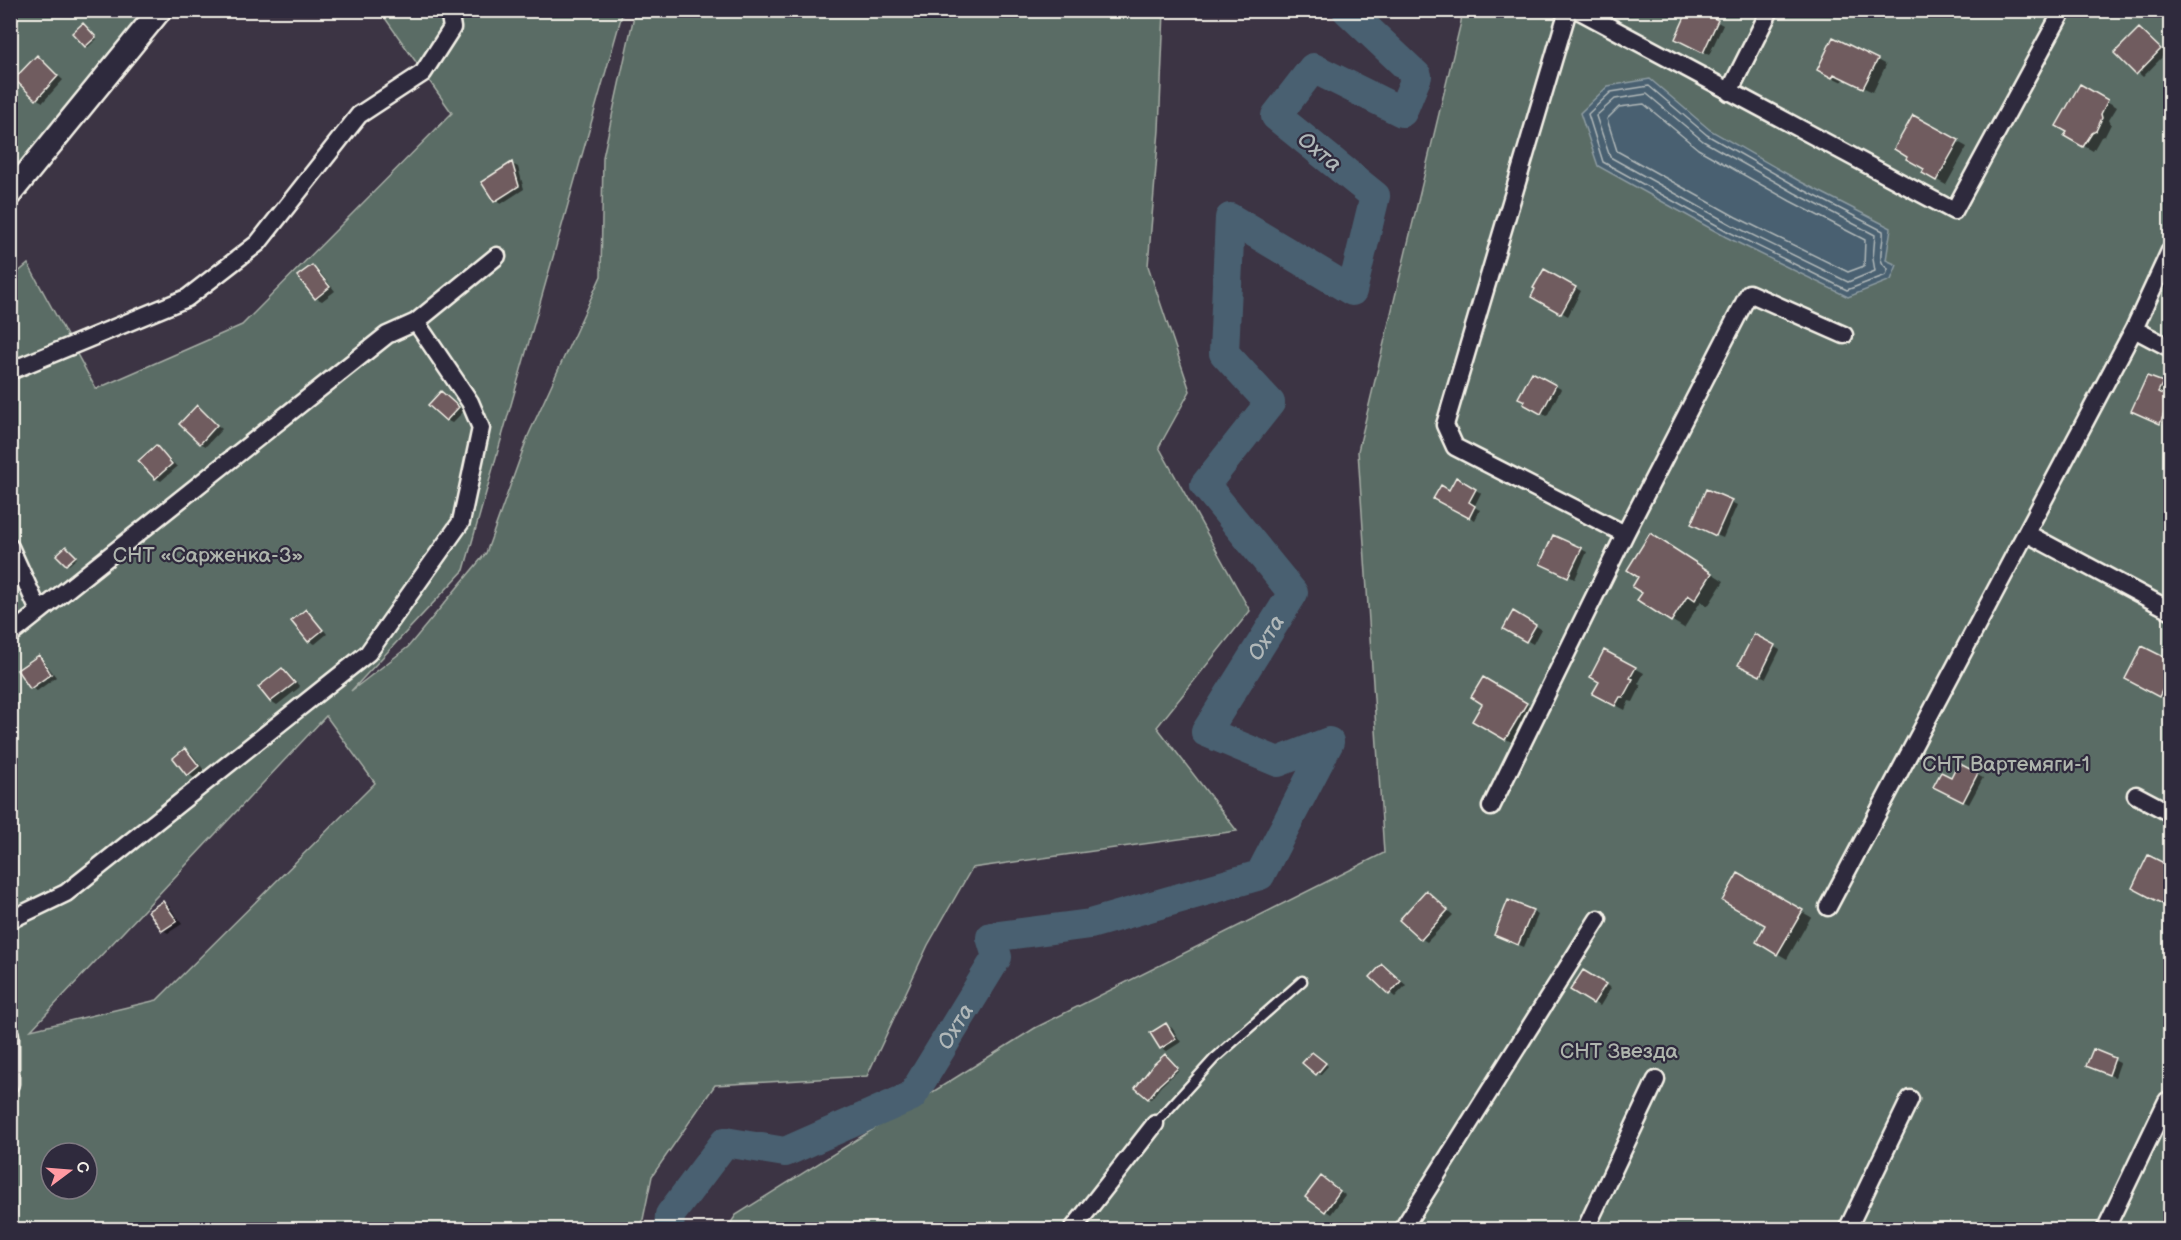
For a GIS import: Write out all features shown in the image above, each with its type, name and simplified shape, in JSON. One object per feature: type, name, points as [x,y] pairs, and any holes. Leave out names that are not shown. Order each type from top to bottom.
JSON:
[{"type":"main road","points":[[10,194],[160,10]]},
{"type":"street","points":[[10,371],[187,298],[258,243],[359,115],[423,73],[452,28],[449,10]]},
{"type":"street","points":[[1568,10],[1445,424],[1455,447],[1625,534]]},
{"type":"street","points":[[1578,10],[1954,211],[2063,10]]},
{"type":"street","points":[[1729,92],[1770,10]]},
{"type":"street","points":[[1828,907],[2134,329],[2170,251]]},
{"type":"street","points":[[10,635],[387,335],[416,322],[497,255]]},
{"type":"street","points":[[1491,807],[1625,534],[1749,292],[1844,334]]},
{"type":"street","points":[[10,920],[66,893],[369,653],[461,522],[481,428],[470,402],[416,322]]},
{"type":"street","points":[[2134,329],[2170,348]]},
{"type":"street","points":[[2026,533],[2170,610]]},
{"type":"street","points":[[10,547],[39,611]]},
{"type":"street","points":[[2136,795],[2170,813]]},
{"type":"street","points":[[1402,1230],[1598,919]]},
{"type":"street","points":[[10,1035],[10,1084]]},
{"type":"street","points":[[1585,1230],[1656,1080]]},
{"type":"street","points":[[1847,1230],[1910,1100]]},
{"type":"street","points":[[2105,1230],[2167,1101],[2170,1103]]},
{"type":"street","points":[[1072,1230],[1155,1124]]},
{"type":"lane","points":[[1155,1124],[1214,1059],[1302,981]]},
{"type":"green space","points":[[11,11],[147,11],[11,182]]},
{"type":"green space","name":"СНТ «Сарженка-3»","points":[[380,11],[623,11],[464,570],[351,691],[408,647],[486,553],[528,436],[601,276],[603,157],[635,11],[1164,11],[1159,130],[1148,266],[1190,391],[1159,447],[1250,611],[1157,727],[1237,831],[972,868],[928,945],[867,1076],[715,1085],[652,1176],[641,1229],[11,1229],[10,279],[28,264],[96,389],[242,325],[452,113]],"holes":[[[326,716],[375,783],[157,1000],[31,1030]]]},
{"type":"green space","points":[[1462,11],[2170,11],[2170,1229],[726,1230],[736,1215],[1035,1028],[1384,853],[1358,451]]},
{"type":"water","points":[[1650,79],[1710,130],[1801,182],[1891,228],[1886,260],[1897,265],[1891,280],[1848,297],[1726,237],[1598,166],[1580,113],[1608,86]]},
{"type":"building","points":[[1688,10],[1698,10],[1718,20],[1703,53],[1675,39]]},
{"type":"building","points":[[83,23],[96,37],[85,47],[72,33]]},
{"type":"building","points":[[2139,28],[2161,49],[2136,75],[2114,53]]},
{"type":"building","points":[[1833,37],[1878,59],[1863,88],[1834,74],[1832,78],[1817,70]]},
{"type":"building","points":[[37,55],[58,76],[36,100],[14,79]]},
{"type":"building","points":[[2080,84],[2108,100],[2096,131],[2092,133],[2083,147],[2064,136],[2067,132],[2056,126]]},
{"type":"building","points":[[1913,115],[1959,140],[1936,181],[1922,173],[1924,169],[1894,149]]},
{"type":"building","points":[[512,162],[519,186],[494,202],[481,182]]},
{"type":"building","points":[[312,265],[330,287],[315,299],[297,276]]},
{"type":"building","points":[[1544,269],[1576,287],[1561,314],[1531,297],[1535,289],[1533,288]]},
{"type":"building","points":[[1532,372],[1556,385],[1541,414],[1523,404],[1525,401],[1518,398]]},
{"type":"building","points":[[2147,376],[2163,382],[2158,392],[2170,398],[2160,424],[2131,411]]},
{"type":"building","points":[[441,391],[459,407],[446,421],[428,405]]},
{"type":"building","points":[[197,405],[217,425],[200,444],[179,424]]},
{"type":"building","points":[[156,445],[172,464],[155,479],[138,461]]},
{"type":"building","points":[[1456,477],[1476,489],[1469,502],[1475,506],[1469,518],[1433,499],[1441,485],[1449,490]]},
{"type":"building","points":[[1706,489],[1732,500],[1716,536],[1691,524]]},
{"type":"building","points":[[1650,533],[1712,573],[1695,600],[1688,595],[1671,622],[1637,600],[1642,593],[1632,587],[1638,577],[1627,570]]},
{"type":"building","points":[[1553,535],[1582,548],[1568,577],[1540,564]]},
{"type":"building","points":[[66,546],[76,556],[66,565],[56,555]]},
{"type":"building","points":[[306,609],[323,630],[308,642],[291,621]]},
{"type":"building","points":[[1513,611],[1536,625],[1526,642],[1503,629]]},
{"type":"building","points":[[1754,634],[1775,645],[1760,676],[1738,665]]},
{"type":"building","points":[[2142,646],[2170,660],[2170,674],[2159,697],[2125,679]]},
{"type":"building","points":[[1604,650],[1636,667],[1630,678],[1633,679],[1615,706],[1592,694],[1599,682],[1590,677]]},
{"type":"building","points":[[39,655],[51,674],[30,689],[17,670]]},
{"type":"building","points":[[282,668],[295,683],[270,702],[258,687]]},
{"type":"building","points":[[1483,677],[1527,703],[1505,740],[1472,721],[1482,704],[1471,697]]},
{"type":"building","points":[[185,748],[199,766],[187,776],[173,758]]},
{"type":"building","points":[[1958,763],[1978,773],[1963,802],[1933,787],[1941,772],[1951,777]]},
{"type":"building","points":[[2148,855],[2170,866],[2170,908],[2132,888]]},
{"type":"building","points":[[1738,873],[1803,910],[1777,955],[1756,942],[1765,925],[1722,901]]},
{"type":"building","points":[[1426,890],[1448,910],[1421,940],[1399,920]]},
{"type":"building","points":[[1508,900],[1533,910],[1518,945],[1494,935]]},
{"type":"building","points":[[163,901],[177,921],[162,931],[148,911]]},
{"type":"building","points":[[1382,964],[1401,981],[1389,995],[1370,977]]},
{"type":"building","points":[[1583,970],[1606,984],[1593,1004],[1570,990]]},
{"type":"building","points":[[1166,1023],[1176,1039],[1160,1049],[1150,1033]]},
{"type":"building","points":[[2093,1049],[2115,1058],[2109,1075],[2086,1066]]},
{"type":"building","points":[[1312,1052],[1326,1063],[1316,1075],[1302,1063]]},
{"type":"building","points":[[1165,1054],[1178,1068],[1159,1085],[1148,1099],[1135,1088]]},
{"type":"building","points":[[1321,1176],[1340,1191],[1325,1212],[1305,1197]]},
{"type":"waterway","name":"Охта","points":[[669,1230],[670,1215],[725,1142],[785,1152],[912,1096],[997,957],[991,937],[1090,924],[1260,875],[1329,742],[1278,762],[1206,732],[1293,593],[1205,485],[1270,403],[1224,353],[1230,218],[1352,291],[1375,196],[1276,116],[1313,68],[1402,112],[1417,76],[1347,10]]},
{"type":"park label","name":"СНТ Вартемяги-1","points":[[2006,764]]},
{"type":"park label","name":"СНТ Звезда","points":[[1619,1051]]}]
